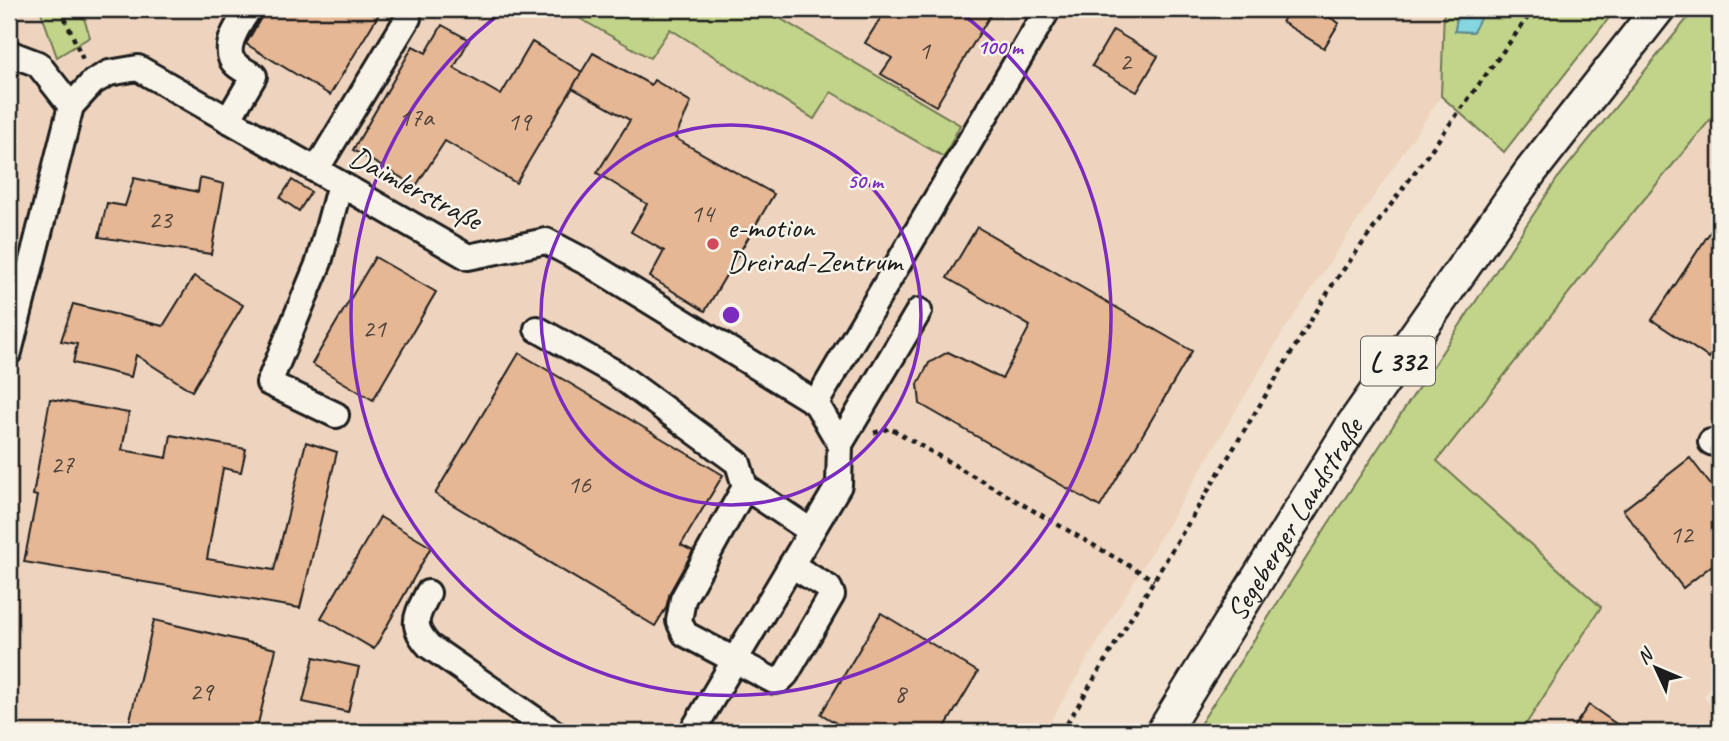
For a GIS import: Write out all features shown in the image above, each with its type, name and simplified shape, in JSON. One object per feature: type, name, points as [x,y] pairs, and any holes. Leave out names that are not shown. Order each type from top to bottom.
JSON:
[{"type":"main road","name":"Segeberger Landstraße","points":[[1163,732],[1352,426],[1531,171],[1658,9]]},
{"type":"street","points":[[228,120],[254,76],[231,59],[230,46],[249,9]]},
{"type":"street","points":[[816,403],[1048,9]]},
{"type":"street","points":[[316,170],[408,18]]},
{"type":"street","points":[[9,53],[38,64],[71,106]]},
{"type":"street","name":"Daimlerstraße","points":[[9,352],[16,293],[71,106],[93,82],[109,73],[138,68],[468,257],[545,241],[588,263],[816,403],[840,444]]},
{"type":"street","points":[[336,415],[269,383],[319,262],[340,184]]},
{"type":"street","points":[[692,732],[839,485],[840,444],[919,311]]},
{"type":"street","points":[[537,329],[614,372],[738,463],[746,487],[811,531]]},
{"type":"street","points":[[746,487],[683,599],[679,621],[685,634],[774,681],[780,680],[832,595],[829,588],[791,565]]},
{"type":"street","points":[[428,593],[416,618],[419,635],[429,646],[552,732]]},
{"type":"path","points":[[61,9],[93,82]]},
{"type":"path","points":[[1062,732],[1333,284],[1534,9]]},
{"type":"path","points":[[840,444],[890,428],[1154,580]]},
{"type":"shaded area","points":[[9,9],[40,9],[57,57],[90,37],[81,9],[563,9],[650,58],[670,29],[814,119],[831,92],[944,157],[960,125],[764,9],[1444,9],[1441,96],[1283,332],[1044,732],[9,732]]},
{"type":"shaded area","points":[[1720,108],[1720,673],[1704,697],[1720,716],[1720,732],[1521,732],[1601,607],[1437,461],[1612,238]]},
{"type":"green space","points":[[40,9],[81,9],[90,37],[57,57]]},
{"type":"green space","points":[[563,9],[764,9],[960,125],[944,157],[831,92],[814,119],[670,29],[650,58]]},
{"type":"green space","points":[[1444,9],[1458,9],[1455,31],[1472,32],[1485,9],[1616,9],[1504,152],[1441,96]]},
{"type":"green space","points":[[1695,9],[1720,9],[1720,108],[1612,238],[1437,461],[1601,607],[1521,732],[1195,732],[1328,524],[1557,179]]},
{"type":"water","points":[[1458,9],[1485,9],[1473,32],[1455,31]]},
{"type":"building","points":[[266,9],[382,9],[330,95],[246,44]]},
{"type":"building","points":[[886,9],[994,9],[936,106],[881,74],[892,58],[865,43]]},
{"type":"building","points":[[1290,9],[1316,9],[1339,23],[1324,48],[1282,22]]},
{"type":"building","points":[[442,25],[469,40],[454,68],[501,95],[532,42],[582,72],[516,183],[445,141],[416,186],[353,150],[413,46],[426,53]]},
{"type":"building","points":[[1113,30],[1158,56],[1137,92],[1092,66]]},
{"type":"building","points":[[593,53],[651,85],[654,80],[691,102],[675,138],[774,194],[705,311],[650,277],[664,251],[631,232],[647,204],[597,173],[630,120],[572,88]]},
{"type":"building","points":[[134,178],[198,192],[200,178],[224,184],[211,254],[99,237],[107,203],[125,206]]},
{"type":"building","points":[[292,180],[311,192],[299,211],[280,198]]},
{"type":"building","points":[[1720,217],[1720,339],[1709,358],[1652,320]]},
{"type":"building","points":[[977,227],[1192,351],[1100,507],[920,404],[918,384],[929,363],[948,352],[1002,379],[1030,326],[947,278]]},
{"type":"building","points":[[375,257],[436,292],[373,400],[312,364]]},
{"type":"building","points":[[194,276],[243,305],[192,391],[136,355],[131,377],[73,363],[77,344],[61,341],[73,304],[163,326]]},
{"type":"building","points":[[519,353],[723,475],[681,545],[693,551],[655,626],[435,494]]},
{"type":"building","points":[[50,399],[129,413],[122,450],[167,458],[171,435],[246,449],[241,472],[223,468],[207,559],[274,570],[306,442],[337,452],[300,608],[24,562],[37,496],[33,495]]},
{"type":"building","points":[[1690,458],[1720,497],[1720,559],[1683,588],[1623,510]]},
{"type":"building","points":[[380,517],[431,547],[374,649],[321,618]]},
{"type":"building","points":[[881,613],[978,672],[942,732],[851,732],[821,714]]},
{"type":"building","points":[[154,620],[276,649],[256,732],[127,732]]},
{"type":"building","points":[[314,657],[359,667],[348,712],[303,702]]},
{"type":"building","points":[[1589,705],[1628,732],[1570,732]]},
{"type":"place","name":"e-motion Dreirad-Zentrum","points":[[713,244]]}]
